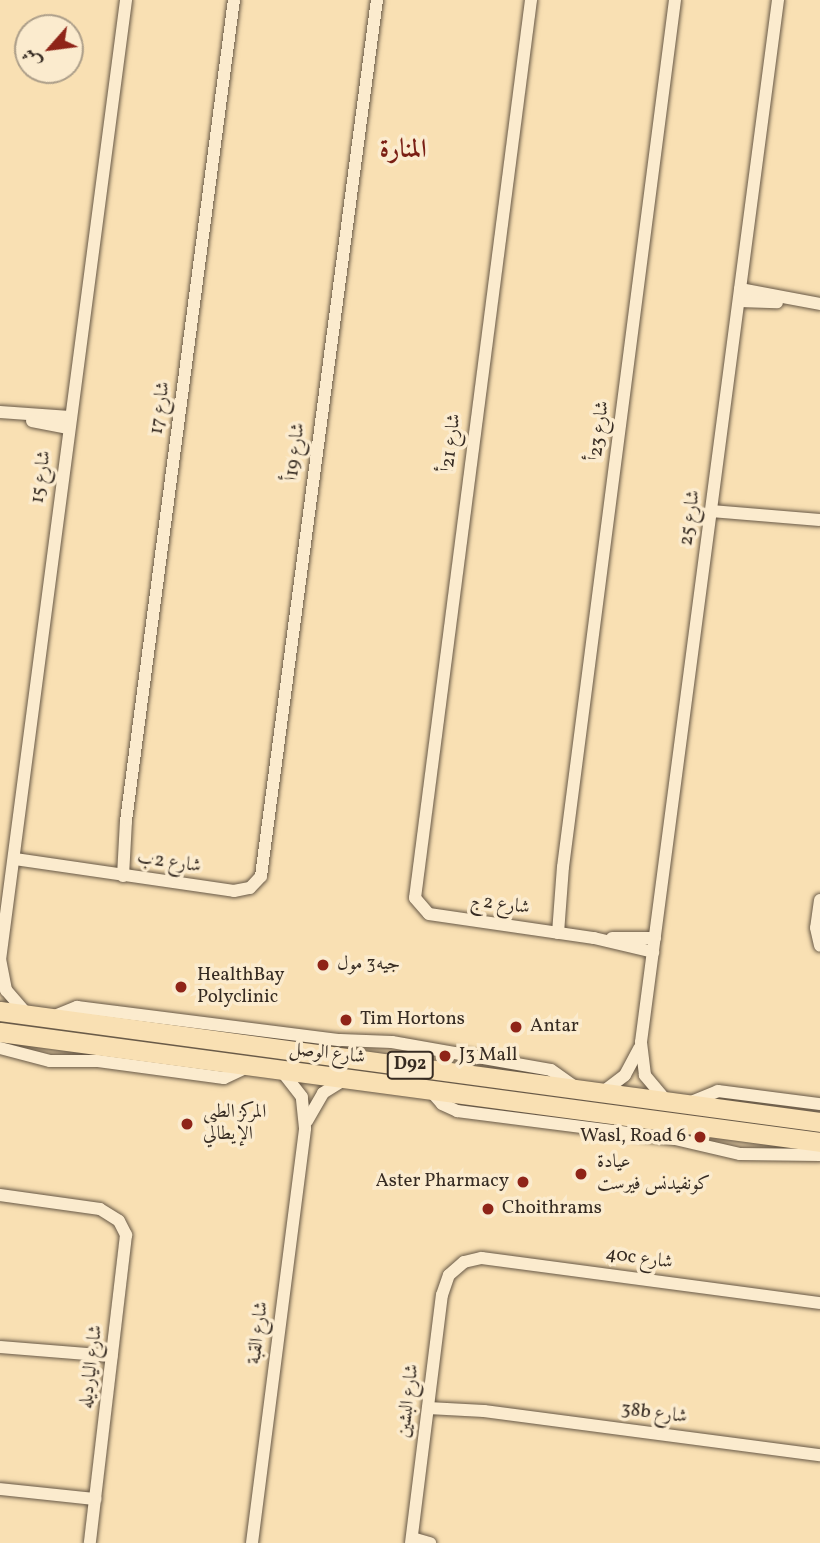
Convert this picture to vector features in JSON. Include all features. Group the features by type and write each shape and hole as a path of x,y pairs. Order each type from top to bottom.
{"main road":[{"name":"شارع الوصل","path":"0,1011 664,1098 820,1122"},
{"name":"شارع الوصل","path":"0,1032 820,1142"}],"street":[{"name":"شارع 15","path":"27,1014 6,990 0,960 126,0"},
{"name":"شارع 17","path":"119,876 234,0"},
{"name":"شارع 19أ","path":"234,891 254,885 263,870 377,0"},
{"name":"شارع 21أ","path":"414,891 531,0"},
{"name":"شارع 23أ","path":"554,932 676,0"},
{"name":"شارع 25","path":"664,1098 645,1075 641,1042 778,0"},
{"path":"739,295 820,304"},
{"path":"4,412 69,422"},
{"path":"712,507 820,520"},
{"name":"شارع 2ب","path":"14,864 234,891"},
{"name":"شارع 2ج","path":"414,891 417,904 429,914 594,938 653,952"},
{"path":"820,900 816,928 820,946"},
{"name":"شارع 2ج","path":"594,938 655,938"},
{"name":"شارع 25","path":"604,1091 629,1070 641,1042"},
{"path":"0,1048 50,1061 98,1061 224,1078 252,1065"},
{"name":"شارع القبة","path":"252,1543 305,1128 302,1097 281,1070"},
{"name":"شارع القبة","path":"305,1128 318,1098 347,1079"},
{"path":"430,1090 442,1104 457,1111 675,1139 740,1154 820,1154"},
{"path":"691,1102 718,1091 820,1104"},
{"name":"شارع اليارديله","path":"0,1195 100,1209 120,1221 128,1244 111,1361 90,1543"},
{"name":"40c شارع","path":"456,1267 482,1258 820,1303"},
{"name":"شارع البشين","path":"411,1541 444,1284 456,1267"},
{"path":"0,1347 111,1361"},
{"name":"38b شارع","path":"428,1403 820,1455"},
{"path":"0,1489 95,1504"},
{"path":"411,1541 430,1543"}],"place":[{"name":"جيه3 مول","path":"323,965"},
{"name":"HealthBay Polyclinic","path":"181,987"},
{"name":"Tim Hortons","path":"346,1020"},
{"name":"Antar","path":"516,1027"},
{"name":"J3 Mall","path":"445,1056"},
{"name":"المركز الطبي الإيطالي","path":"187,1124"},
{"name":"Wasl, Road 6","path":"700,1137"},
{"name":"عيادة كونفيدنس فيرست","path":"581,1174"},
{"name":"Aster Pharmacy","path":"523,1182"},
{"name":"Choithrams","path":"488,1209"}],"district":[{"name":"المنارة","path":"403,151"}]}
